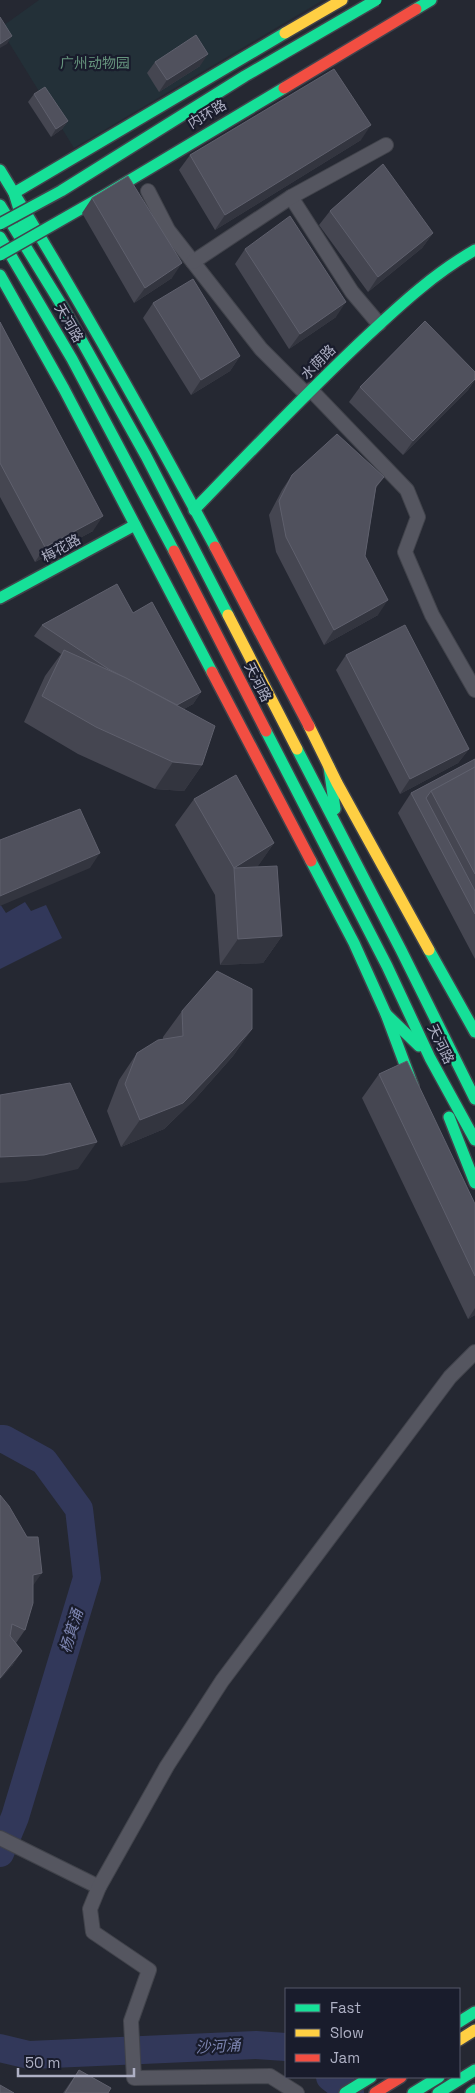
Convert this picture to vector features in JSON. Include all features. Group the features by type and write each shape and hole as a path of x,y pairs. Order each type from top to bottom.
{"main road":[{"path":"14,193 342,0"},
{"name":"内环路","path":"0,224 61,191 245,76 376,0"},
{"name":"内环路","path":"0,255 71,216 295,79 431,0"},
{"path":"0,170 126,382 272,653 329,767 475,1032"},
{"path":"14,193 32,257"},
{"name":"天河路","path":"0,204 92,356 197,553 475,1099"},
{"name":"天河路","path":"1,242 72,359 126,458 387,966 430,1058 475,1140"},
{"name":"水荫路","path":"194,510 308,392 379,324 428,280 475,250"},
{"path":"0,275 39,343 136,524 354,943 386,1014 417,1097"},
{"path":"194,510 197,553"},
{"name":"梅花路","path":"0,598 136,524"},
{"path":"329,767 338,828"},
{"path":"386,1014 430,1058 449,1118 475,1183"},
{"path":"452,1052 475,1084"},
{"path":"460,2021 475,2012"},
{"path":"460,2039 475,2030"},
{"path":"438,2093 475,2070"},
{"path":"345,2093 369,2078"},
{"path":"375,2093 399,2078"},
{"path":"413,2093 437,2078"},
{"path":"471,2093 475,2090"}],"street":[{"path":"193,262 291,198 386,145"},
{"path":"148,191 168,230 261,348 407,490 418,517 405,552 432,615 475,690"},
{"path":"291,198 352,292 379,324"},
{"path":"297,2093 270,2076 134,2078 131,2021 149,1970 93,1932 90,1909 99,1887 167,1766 222,1681 444,1385 475,1352"},
{"path":"0,1838 99,1887"}],"green space":[{"name":"广州动物园","path":"39,0 323,0 74,148 0,28"}],"water":[{"path":"25,902 31,911 46,905 62,938 0,969 0,904 6,913"}],"building":[{"path":"0,17 12,36 0,44"},
{"path":"196,35 208,54 167,80 155,62"},
{"path":"334,69 371,125 225,215 190,155"},
{"path":"45,87 68,121 56,129 34,94"},
{"path":"383,164 433,233 378,277 330,211"},
{"path":"128,176 182,263 145,288 92,198"},
{"path":"290,216 346,302 300,334 245,249"},
{"path":"193,279 240,356 201,380 153,303"},
{"path":"425,321 475,372 475,379 413,441 360,387"},
{"path":"0,322 103,516 45,547 0,463"},
{"path":"337,434 384,477 376,486 365,556 388,600 334,630 286,537 279,501 292,475"},
{"path":"117,584 133,613 152,602 201,692 177,705 110,670 42,625"},
{"path":"405,625 469,749 410,779 346,655"},
{"path":"64,650 126,678 215,726 202,765 173,762 96,727 42,696"},
{"path":"475,759 475,767 431,791 426,798 475,891 475,914 411,793"},
{"path":"475,767 475,874 431,791"},
{"path":"236,775 274,843 234,868 194,799"},
{"path":"80,809 100,853 0,896 0,840"},
{"path":"277,866 282,936 238,939 234,868"},
{"path":"217,971 252,989 252,1029 183,1103 140,1120 125,1084 137,1053 158,1040 183,1036 182,1011"},
{"path":"407,1061 475,1204 475,1276 379,1074"},
{"path":"70,1083 97,1142 44,1155 0,1157 0,1095"},
{"path":"0,1495 9,1506 27,1537 38,1537 42,1573 33,1575 33,1603 25,1630 12,1624 10,1636 22,1651 0,1678"},
{"path":"79,2070 111,2088 108,2093 65,2093"},
{"path":"0,2085 14,2093 0,2093"}],"waterway":[{"name":"杨箕涌","path":"0,1439 4,1439 44,1461 79,1509 87,1578 15,1817 0,1853"},
{"name":"沙河涌","path":"0,2048 29,2055 256,2045 285,2047"},
{"name":"沙河涌","path":"331,2078 350,2093"}],"traffic: fast":[{"path":"0,224 61,191 245,76 376,0"},
{"path":"416,9 431,0"},
{"path":"25,229 14,193 285,33"},
{"path":"0,255 105,195 284,88"},
{"path":"0,170 110,357 215,547"},
{"path":"0,205 64,309 146,456 228,615"},
{"path":"0,237 72,359 174,551"},
{"path":"194,510 302,399 381,323 433,279 475,250"},
{"path":"0,275 64,389 212,672"},
{"path":"0,598 135,525"},
{"path":"266,731 387,966 430,1058 475,1140"},
{"path":"297,749 401,950 475,1099"},
{"path":"329,767 335,809"},
{"path":"311,861 354,943 386,1014 413,1086"},
{"path":"429,950 475,1032"},
{"path":"386,1014 419,1046"},
{"path":"449,1117 475,1183"},
{"path":"460,2021 475,2012"},
{"path":"438,2093 475,2070"},
{"path":"345,2093 369,2078"},
{"path":"413,2093 437,2078"},
{"path":"471,2093 475,2090"}],"traffic: slow":[{"path":"285,33 342,0"},
{"path":"228,615 297,749"},
{"path":"309,726 337,783 429,950"},
{"path":"460,2039 475,2030"}],"traffic: jam":[{"path":"284,88 416,9"},
{"path":"215,547 309,726"},
{"path":"174,551 266,731"},
{"path":"212,672 311,861"},
{"path":"375,2093 399,2078"}]}
